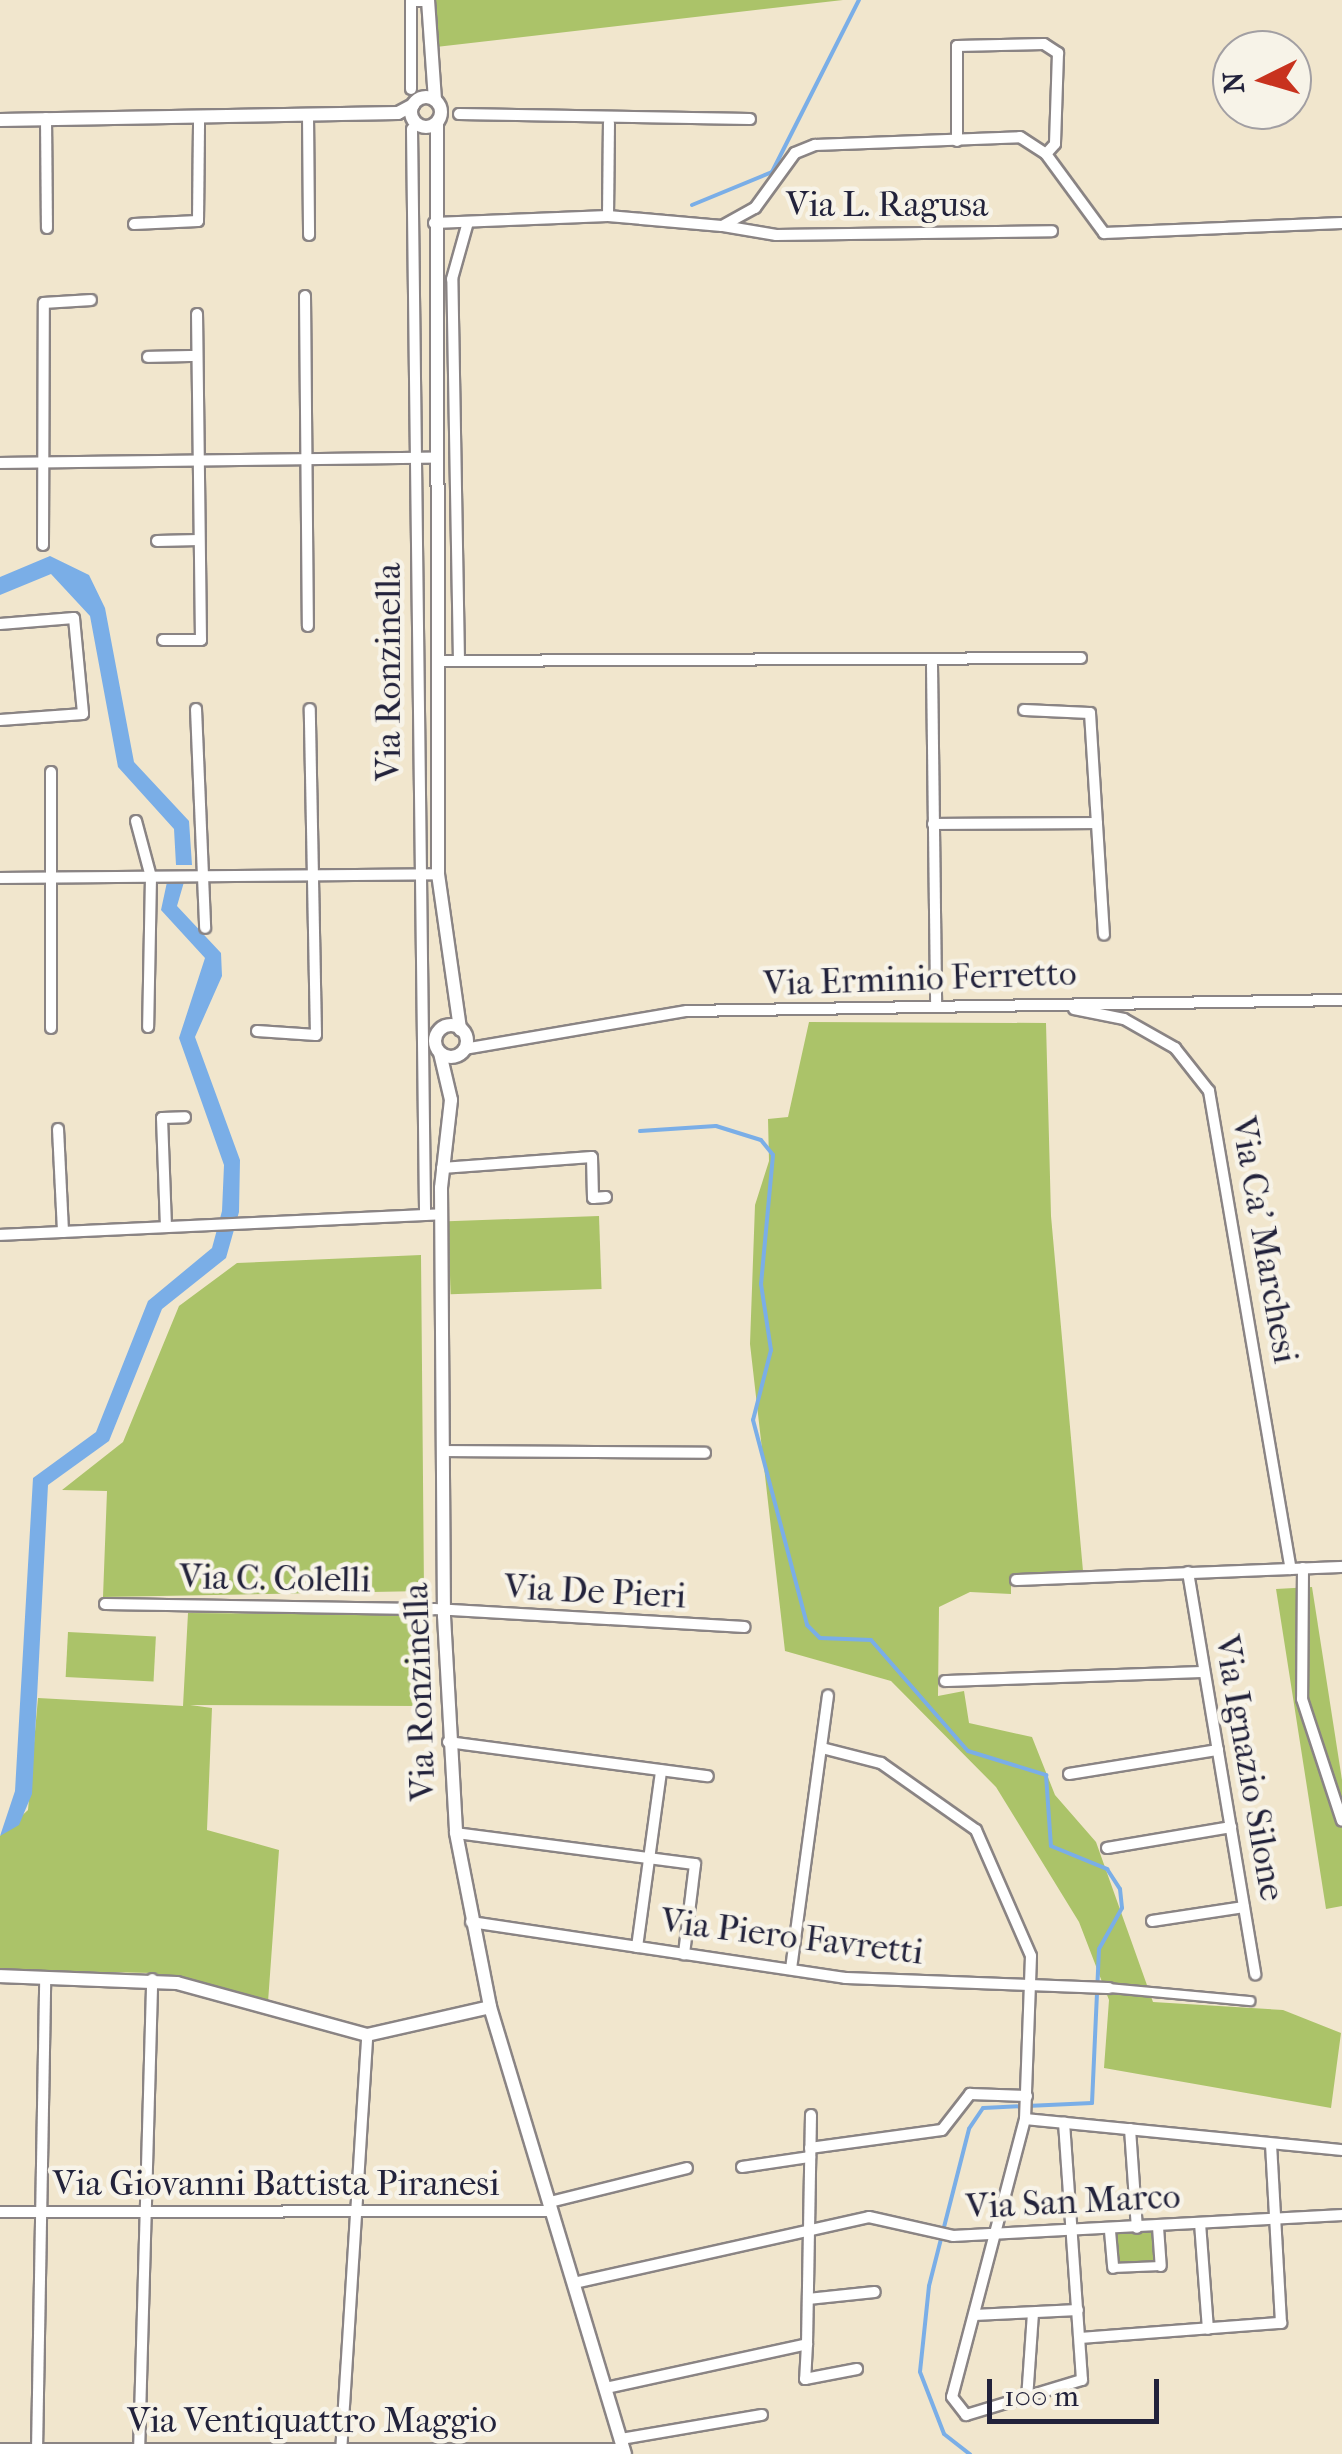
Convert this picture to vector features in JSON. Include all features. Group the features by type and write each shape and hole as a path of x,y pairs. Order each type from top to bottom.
{"street":[{"name":"Via Ronzinella","path":"425,1216 411,1 428,0 429,68 437,123 430,150 438,874 450,993 461,1030 461,1052 450,1092 442,1168 447,1742 456,1833 490,2006 624,2448"},
{"name":"Via L. Ragusa","path":"957,141 957,46 1044,44 1058,52 1056,144 1046,154"},
{"name":"Via Ronzinella","path":"414,98 429,68"},
{"path":"398,113 414,98 434,100"},
{"path":"2,117 398,113 415,125 437,123"},
{"path":"459,114 609,123 750,119"},
{"path":"308,115 309,235"},
{"path":"134,224 198,221 199,117"},
{"path":"46,118 47,228"},
{"path":"608,216 609,123"},
{"name":"Via Ronzinella","path":"415,125 430,150"},
{"path":"722,226 755,208 795,153 815,145 1020,137 1046,154 1104,232 1342,223"},
{"name":"Via L. Ragusa","path":"432,223 608,216 776,235 1052,232"},
{"path":"458,660 452,279 468,222"},
{"path":"305,296 308,626"},
{"path":"43,545 44,303 91,300"},
{"path":"163,640 200,640 197,314"},
{"path":"148,357 198,356"},
{"path":"0,463 307,456 436,458"},
{"path":"157,542 199,540"},
{"path":"0,624 74,618 83,714 0,720"},
{"name":"Via Ronzinella","path":"438,661 1081,658"},
{"path":"932,665 936,1003"},
{"path":"196,709 206,928"},
{"path":"257,1031 316,1034 310,709"},
{"path":"1024,710 1090,712 1104,935"},
{"path":"51,772 51,1028"},
{"path":"136,821 151,877 148,1028"},
{"path":"932,824 1097,823"},
{"path":"0,878 438,874"},
{"name":"Via Ronzinella","path":"450,993 438,1032 450,1092"},
{"name":"Via Erminio Ferretto","path":"461,1052 500,1038 687,1011 936,1003 1068,1008 1342,1000"},
{"name":"Via Ca' Marchesi","path":"1068,1008 1124,1019 1175,1048 1209,1091 1297,1568 1302,1699 1342,1821"},
{"path":"438,1032 461,1030"},
{"name":"Via Erminio Ferretto","path":"461,1030 500,1038"},
{"path":"440,1053 461,1052"},
{"path":"166,1227 162,1118 184,1117"},
{"path":"58,1130 62,1232"},
{"path":"442,1168 592,1157 593,1198 606,1197"},
{"path":"0,1235 442,1214"},
{"path":"445,1451 705,1453"},
{"path":"1016,1580 1342,1567"},
{"name":"Via Ignazio Silone","path":"1188,1572 1255,1974"},
{"name":"Via C. Colelli","path":"105,1604 444,1610"},
{"name":"Via De Pieri","path":"444,1610 744,1627"},
{"path":"945,1681 1204,1672"},
{"path":"791,1969 828,1695"},
{"path":"447,1742 708,1776"},
{"path":"822,1748 881,1763 976,1830 1032,1956 1025,2117 992,2236 954,2407 966,2415 1082,2380 1064,2122"},
{"path":"1069,1774 1218,1750"},
{"path":"637,1947 661,1771"},
{"path":"1108,1848 1231,1828"},
{"path":"456,1833 695,1864 684,1954"},
{"path":"1152,1920 1244,1907"},
{"name":"Via Piero Favretti","path":"471,1922 791,1969 1109,1988"},
{"path":"0,1976 152,1980 367,2034 490,2006"},
{"path":"37,2451 45,1977"},
{"path":"139,2451 149,2212 152,1980"},
{"path":"1109,1988 1250,2001"},
{"path":"341,2451 367,2034"},
{"path":"742,2167 942,2130 970,2094 1027,2098"},
{"path":"811,2115 804,2379 857,2370"},
{"path":"1025,2117 1342,2150"},
{"path":"1130,2129 1137,2228"},
{"path":"1080,2338 1281,2324 1272,2144"},
{"path":"551,2206 687,2168"},
{"name":"Via Giovanni Battista Piranesi","path":"0,2212 356,2212 551,2206"},
{"name":"Via San Marco","path":"574,2283 809,2226 869,2218 953,2236 992,2236 1342,2215"},
{"path":"1200,2223 1208,2329"},
{"path":"1110,2230 1112,2268 1161,2266 1158,2227"},
{"path":"808,2298 876,2292"},
{"path":"974,2315 1078,2310"},
{"path":"1027,2399 1033,2313"},
{"path":"606,2388 807,2344"},
{"path":"624,2448 762,2415"},
{"name":"Via Ventiquattro Maggio","path":"0,2449 624,2448"}],"green space":[{"path":"436,0 843,0 436,47"},
{"path":"809,1022 1046,1023 1051,1216 1083,1571 1011,1574 1011,1594 970,1592 939,1607 938,1696 964,1691 969,1723 1032,1737 1055,1795 1096,1842 1153,2002 1283,2010 1341,2033 1331,2108 1104,2068 1109,2000 1079,1922 996,1787 891,1681 785,1651 750,1344 755,1205 769,1161 768,1119 788,1117"},
{"path":"599,1216 602,1289 451,1294 448,1221"},
{"path":"421,1255 424,1591 103,1597 107,1491 62,1490 123,1442 179,1306 237,1263"},
{"path":"1312,1587 1342,1780 1342,1906 1326,1909 1276,1589"},
{"path":"188,1613 421,1615 419,1706 190,1705 212,1708 207,1830 279,1850 268,2002 154,1973 0,1970 0,1836 28,1810 38,1698 183,1706"},
{"path":"68,1632 156,1637 154,1682 66,1677"},
{"path":"1154,2231 1156,2262 1116,2265 1114,2234"}],"water":[{"path":"50,556 89,575 105,608 134,762 189,821 192,865 176,865 174,829 118,767 90,616 51,574 0,595 0,577"},
{"path":"167,882 184,882 177,906 221,953 222,976 195,1037 240,1160 239,1212 226,1258 162,1309 109,1441 48,1485 32,1794 19,1825 0,1836 15,1791 33,1478 96,1432 148,1301 212,1248 222,1211 224,1165 179,1038 205,958 161,910"}],"waterway":[{"path":"692,205 772,172 859,0"},
{"path":"640,1131 716,1126 761,1140 773,1155 761,1284 771,1350 753,1420 807,1625 820,1638 871,1640 968,1751 1046,1775 1051,1846 1107,1869 1120,1889 1122,1908 1099,1949 1092,2103 983,2108 969,2129 929,2286 920,2372 944,2434 970,2454"}]}
